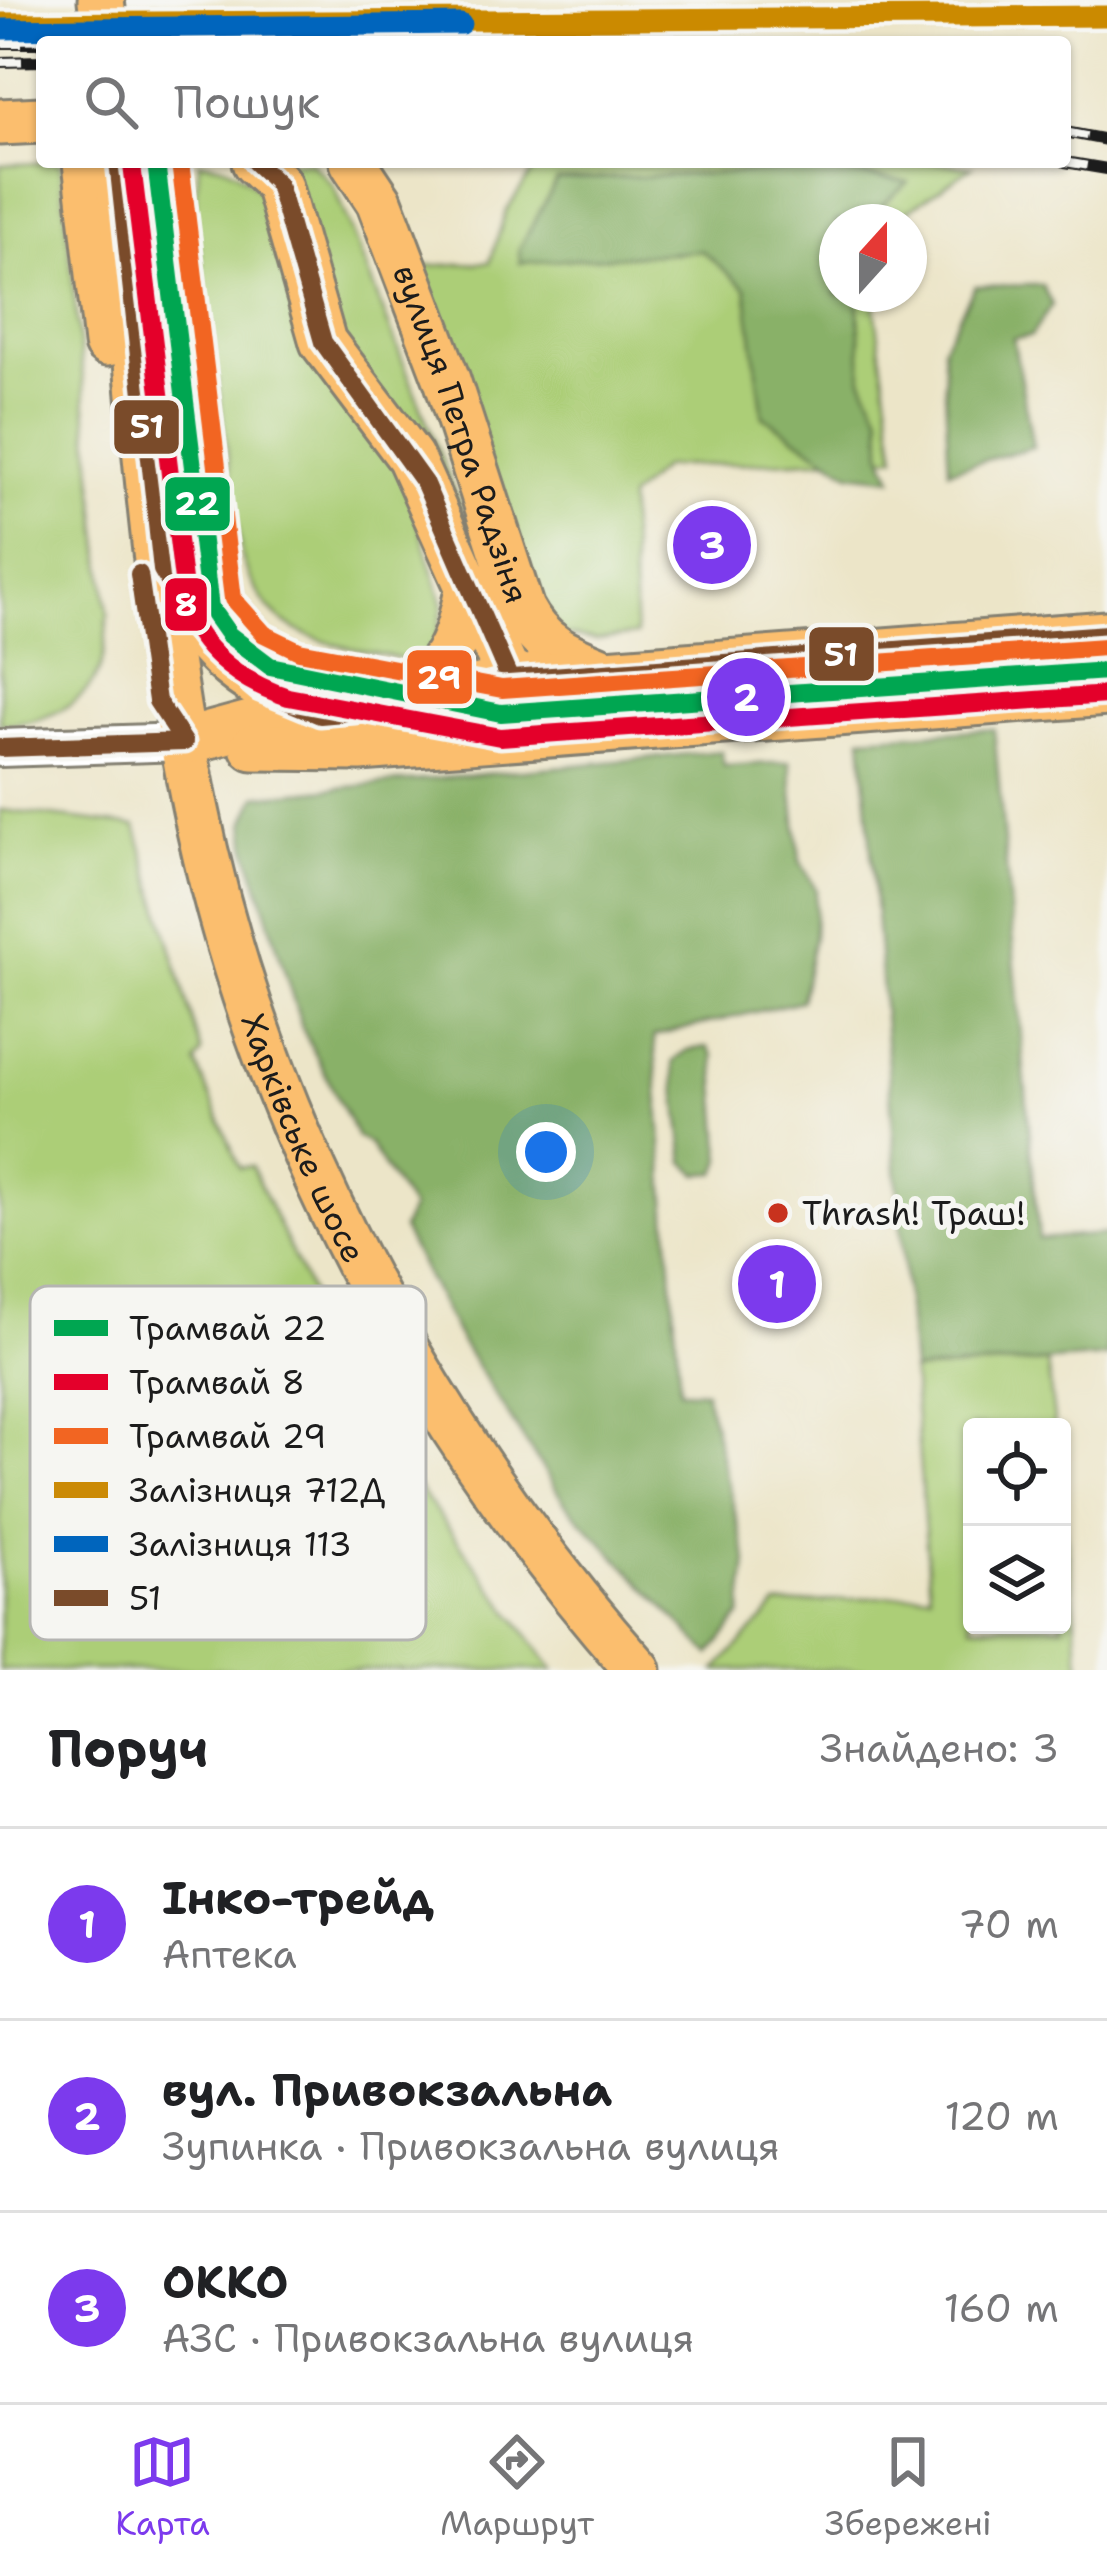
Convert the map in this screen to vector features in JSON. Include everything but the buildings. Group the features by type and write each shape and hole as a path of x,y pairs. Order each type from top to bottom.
{"main road":[{"path":"71,0 74,36"},
{"path":"101,0 105,36"},
{"path":"0,122 36,120"},
{"name":"Харківське шосе","path":"88,168 109,237 184,742 226,934 250,1011 314,1167 374,1286"},
{"name":"Харківське шосе","path":"117,168 109,237 157,701 184,742"},
{"name":"вулиця Петра Радзіня","path":"261,168 278,184 323,342 350,385 410,457 470,582 534,735"},
{"name":"вулиця Петра Радзіня","path":"357,168 380,201 422,313 521,608 535,636 560,654 607,672"},
{"path":"162,570 191,626 220,659 260,690 320,715"},
{"name":"вулиця Петра Радзіня","path":"390,709 442,667 458,633 470,582"},
{"path":"184,742 250,724 390,709 512,679 1107,634"},
{"path":"184,742 360,748 1107,694"},
{"name":"Харківське шосе","path":"426,1379 478,1466 547,1561 638,1670"}],"street":[{"path":"0,748 184,742"}],"green space":[{"path":"0,165 61,168 108,615 103,660 90,686 69,705 43,718 0,724"},
{"path":"199,168 234,170 262,194 410,495 443,605 436,643 414,662 307,635 268,607 253,584 241,554 195,211"},
{"path":"278,168 316,168 333,185 501,609 342,364"},
{"path":"535,168 971,168 918,204 819,204 819,312 876,312 896,456 663,467 628,499 636,635 597,640 554,633 409,267 490,262 506,211"},
{"path":"823,169 908,182 883,204 819,204 819,312 859,312 862,378 881,416 882,452 893,478 850,473 763,416 746,288 702,251 520,263 519,249 557,180"},
{"path":"1042,285 1052,305 1031,336 1013,338 1033,447 949,470 943,346 975,286"},
{"path":"994,729 1039,1239 1107,1234 1107,1357 912,1371 862,737"},
{"path":"721,751 724,766 790,762 800,861 816,889 814,936 801,1001 654,1036 680,1390 705,1391 747,1561 741,1615 710,1655 565,1503 458,1337 402,1229 411,1209 369,1144 357,1137 302,1028 248,852 245,823 257,796"},
{"path":"0,810 136,826 202,1053 196,1063 240,1168 251,1166 307,1286 30,1286 30,1640 426,1640 426,1498 554,1670 0,1670"},
{"path":"708,1047 714,1056 722,1160 717,1173 698,1174 685,1162 673,1062 687,1050"},
{"path":"1047,1362 1054,1418 963,1418 963,1634 1071,1634 1071,1578 1081,1670 716,1670 777,1605 930,1593 912,1371"}],"railway":[{"path":"0,43 36,43"},
{"path":"0,62 36,61"},
{"path":"1071,133 1107,140"},
{"path":"1071,163 1107,169"}],"tram line":[{"name":"8","path":"132,168 187,613 216,655 256,684 288,697 500,737 1107,695"},
{"name":"22","path":"157,168 210,608 229,635 270,666 501,713 1107,671"},
{"name":"29","path":"181,168 233,599 264,634 299,651 502,689 1105,647"}],"rail line":[{"name":"712Д","path":"0,23 1107,16"},
{"name":"113","path":"0,29 461,24"}],"transit line":[{"name":"51","path":"119,168 162,570 207,646 260,690 320,715 390,709 512,679 1107,634"},
{"name":"51","path":"261,168 278,184 323,342 425,484 534,735 548,734"},
{"name":"51","path":"139,574 157,701 184,742"},
{"name":"51","path":"0,748 184,742"}],"place":[{"name":"ОККО","path":"712,545"},
{"name":"вул. Привокзальна","path":"746,697"},
{"name":"Thrash! Траш!","path":"778,1213"},
{"name":"Інко-трейд","path":"777,1284"}]}
